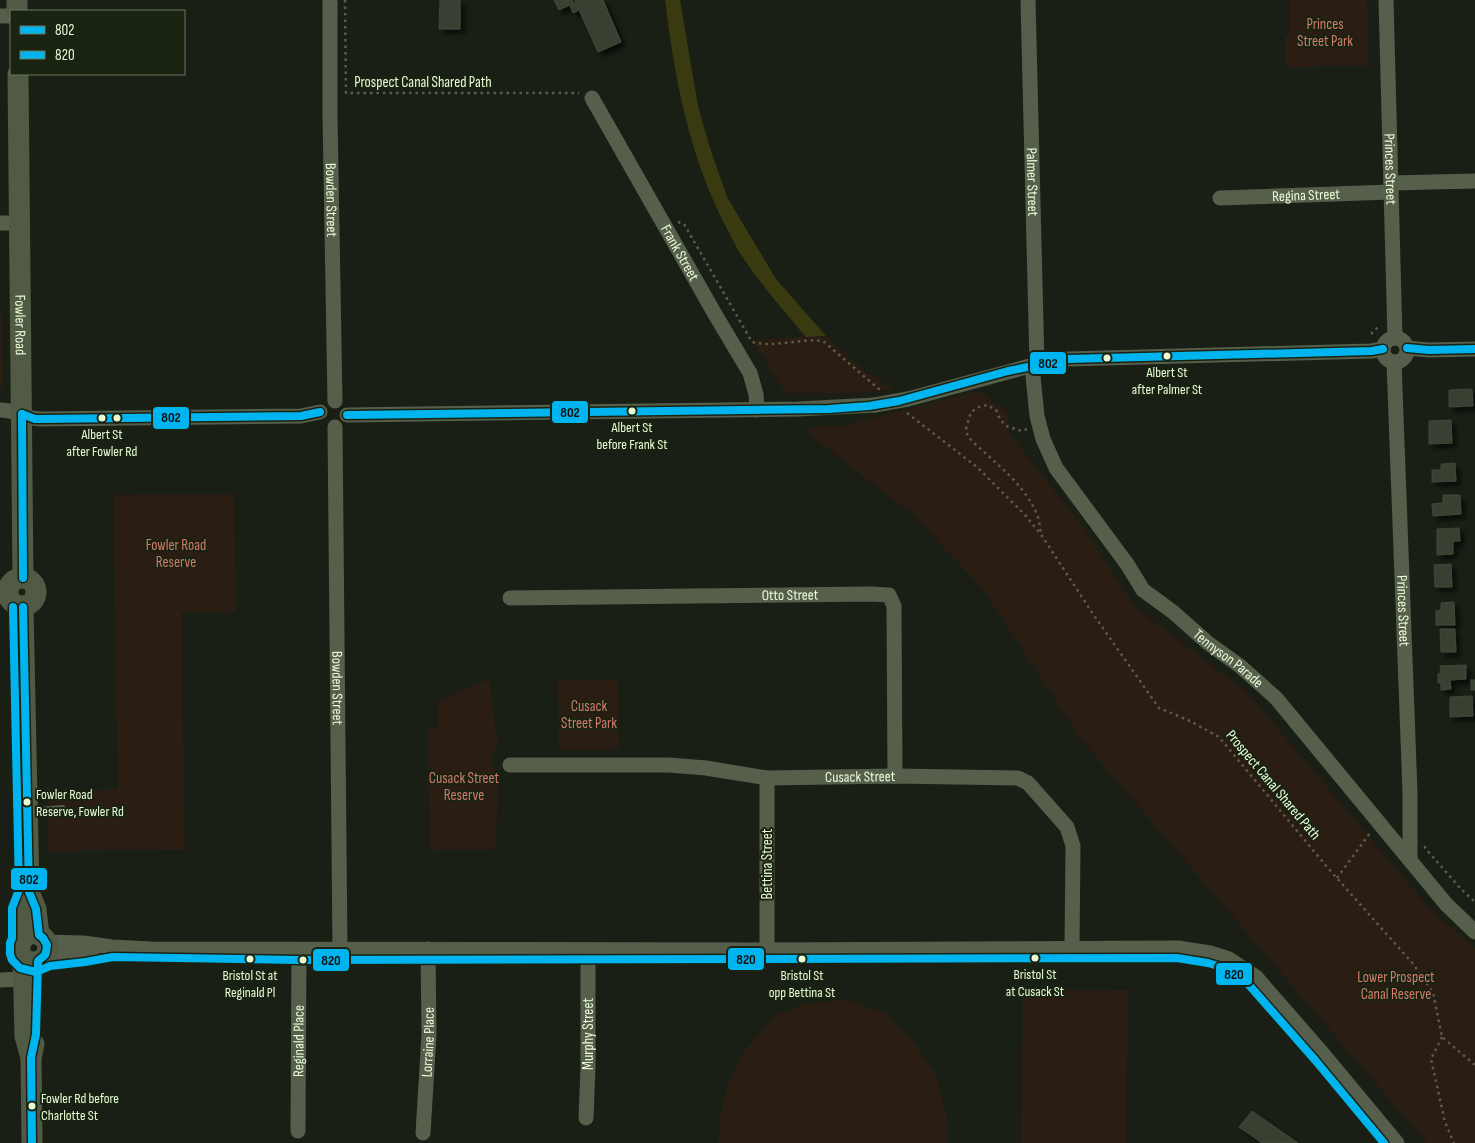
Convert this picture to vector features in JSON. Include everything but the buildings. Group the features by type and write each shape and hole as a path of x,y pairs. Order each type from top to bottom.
{"main road":[{"name":"Fowler Road","path":"10,588 22,414 10,223 18,75"},
{"path":"10,588 8,597 13,604 23,607 29,892 22,909 36,948 36,1034 32,1058 32,1143"},
{"path":"32,1058 25,1036 23,979 36,948"}],"street":[{"name":"Bowden Street","path":"330,0 335,400"},
{"name":"Palmer Street","path":"1028,0 1036,364"},
{"name":"Princes Street","path":"1386,0 1395,338"},
{"name":"Frank Street","path":"592,98 750,373 756,394 757,410"},
{"name":"Regina Street","path":"1220,198 1475,181"},
{"path":"1395,338 1403,340 1407,352 1402,360 1394,362 1386,359 1383,349 1387,341 1395,338"},
{"path":"1407,348 1429,350 1475,348"},
{"path":"346,415 757,410 875,405 907,406 1036,364 1068,358 1371,351 1383,349"},
{"name":"Princes Street","path":"1394,362 1410,791 1410,859"},
{"name":"Tennyson Parade","path":"1036,364 1033,376 1039,426 1056,468 1127,564 1143,590 1173,612 1208,643 1240,666 1276,698 1446,904 1475,932"},
{"path":"335,400 342,404 346,415 343,423 330,427 322,422 320,412 325,403 335,400"},
{"path":"0,410 11,410 35,419 301,416 320,412"},
{"name":"Bowden Street","path":"335,427 340,950"},
{"name":"Otto Street","path":"510,598 889,595 894,606 896,776"},
{"name":"Cusack Street","path":"510,765 669,765 706,768 767,778 896,776 1018,778 1028,783 1067,827 1073,846 1072,948"},
{"name":"Bettina Street","path":"767,778 767,950"},
{"path":"36,948 82,942 112,947 151,949 299,950 1178,948 1210,953 1229,959 1256,977 1397,1143"},
{"name":"Reginald Place","path":"298,1131 299,950"},
{"name":"Lorraine Place","path":"423,1133 429,1034 428,950"},
{"name":"Murphy Street","path":"586,1118 588,950"},
{"path":"0,980 23,979"}],"lane":[{"path":"28,812 62,809"}],"path":[{"name":"Prospect Canal Shared Path","path":"345,0 346,93 586,93 592,98"},
{"path":"660,218 684,224 752,342 762,345 812,340 823,341 879,390"},
{"path":"1039,426 1022,430 1006,426 996,410 987,405 970,412 966,429 968,437 1010,475 1027,496 1037,513 1042,536"},
{"name":"Prospect Canal Shared Path","path":"907,406 977,466 1026,516 1042,536 1093,614 1159,708 1219,736 1337,878 1414,965 1433,993 1442,1037"},
{"path":"1337,878 1378,821"},
{"path":"1424,839 1425,848 1475,902"},
{"path":"1454,1143 1445,1122 1431,1059 1442,1037 1475,1065"}],"green space":[{"name":"Princes Street Park","path":"1290,0 1367,0 1368,66 1285,67 1285,36 1290,36"},
{"path":"2,308 3,388 0,388 0,309"},
{"path":"826,336 867,373 895,389 866,393 786,393 752,340"},
{"name":"Lower Prospect Canal Reserve","path":"978,391 1008,413 1009,433 1083,527 1135,607 1247,692 1430,909 1475,948 1475,1143 1427,1143 1081,739 982,588 913,515 813,437 808,427 841,426"},
{"name":"Fowler Road Reserve","path":"234,494 236,612 181,613 185,850 48,851 46,787 53,791 118,789 113,495"},
{"name":"Cusack Street Park","path":"618,679 619,749 559,750 558,680"},
{"name":"Cusack Street Reserve","path":"489,680 498,745 491,758 498,778 496,849 430,851 428,728 438,728 438,701"},
{"path":"1023,989 1128,990 1126,1143 1021,1143"},
{"path":"848,1000 887,1014 913,1041 936,1075 949,1125 947,1143 718,1143 721,1112 729,1082 745,1050 777,1015 807,1003"}],"shaded area":[{"path":"665,0 680,0 698,106 727,197 776,279 826,336 806,337 754,273 738,250 724,223 701,170 692,142 678,86"}],"transit line":[{"name":"802","path":"1407,348 1429,350 1475,349"},
{"name":"802","path":"347,415 829,409 869,406 899,401 1008,371 1068,359 1371,351 1383,349"},
{"name":"802","path":"22,414 35,419 41,419 301,416 320,412"},
{"name":"802","path":"22,414 23,578"},
{"name":"820","path":"13,607 19,890 12,908 10,954 12,960 20,968 36,972 50,966 113,957 299,960 1177,958 1225,968 1249,985 1384,1143"},
{"name":"802","path":"23,607 29,892 36,909 39,935 47,945 45,955 38,961 36,1034 31,1058 32,1143"}],"place":[{"name":"Albert St after Palmer St","path":"1167,356"},
{"name":"Albert St before Frank St","path":"632,411"},
{"name":"Albert St after Fowler Rd","path":"102,418"},
{"name":"Fowler Road Reserve, Fowler Rd","path":"27,802"},
{"name":"Bristol St at Cusack St","path":"1035,958"},
{"name":"Bristol St at Reginald Pl","path":"250,959"},
{"name":"Bristol St opp Bettina St","path":"802,959"},
{"name":"Fowler Rd before Charlotte St","path":"32,1106"}]}
